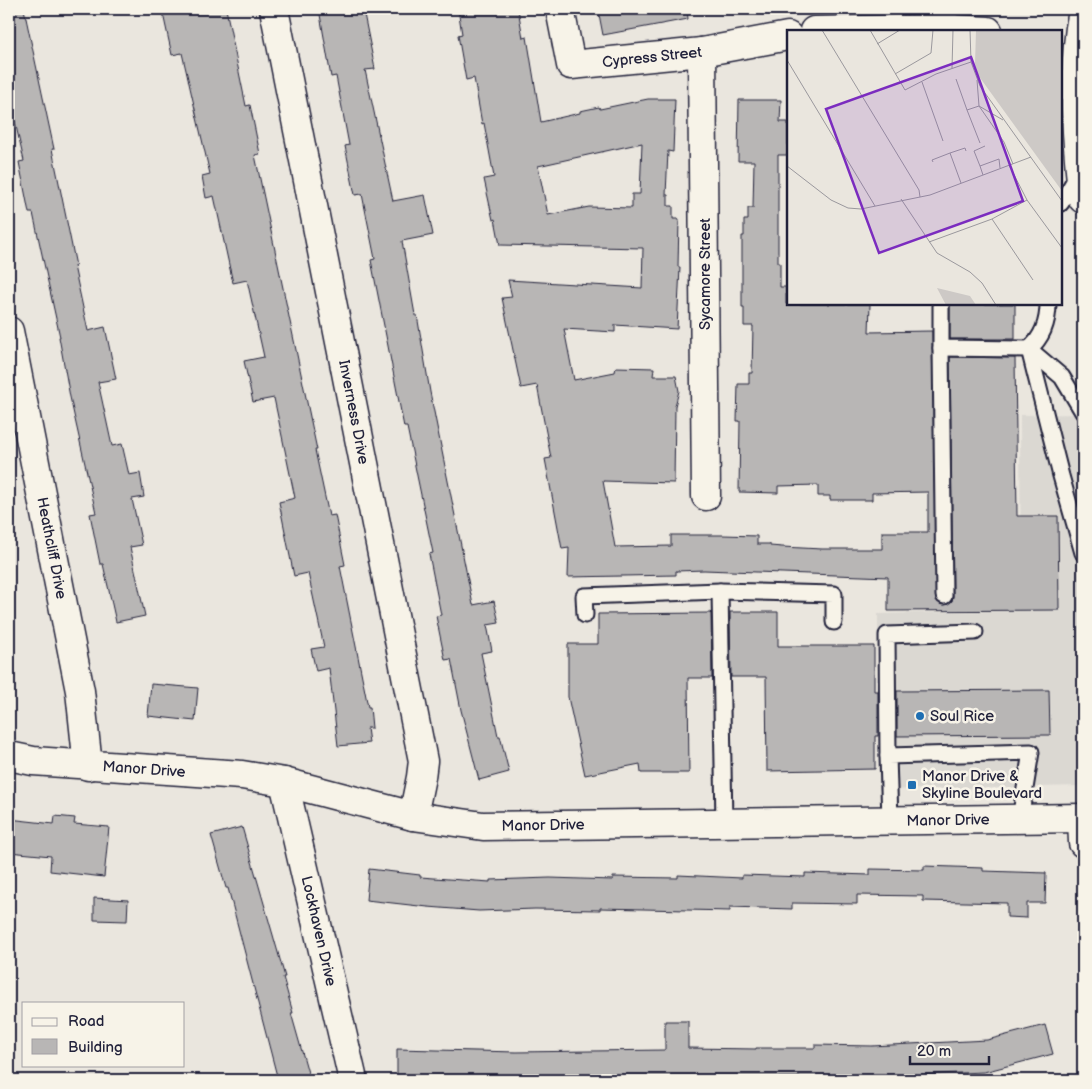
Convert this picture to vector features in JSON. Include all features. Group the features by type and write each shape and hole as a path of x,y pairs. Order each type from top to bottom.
{"street":[{"name":"Inverness Drive","path":"274,9 423,761 413,816"},
{"name":"Cypress Street","path":"560,9 571,65 702,52 787,36"},
{"path":"1083,10 1069,37 1083,199"},
{"path":"824,30 947,18 985,30"},
{"name":"Sycamore Street","path":"702,52 706,496"},
{"name":"Heathcliff Drive","path":"9,331 80,691 88,766"},
{"name":"Manor Drive","path":"9,756 33,761 88,766 242,775 284,782 413,816 483,826 1020,819 1083,826"},
{"name":"Lockhaven Drive","path":"284,782 353,1080"}],"lane":[{"path":"1062,201 1080,172"},
{"path":"940,305 944,596"},
{"path":"1029,349 1043,332 1048,314 1048,305"},
{"path":"940,348 1029,349 1062,377 1083,412"},
{"path":"1029,349 1061,476 1083,553"},
{"path":"720,591 724,822"},
{"path":"585,615 584,596 720,591 834,594 834,622"},
{"path":"890,820 887,635 974,632"},
{"path":"888,756 1030,752 1020,819"}],"shaded area":[{"path":"1083,414 1083,786 879,790 878,614 1021,610 1020,415"}],"building":[{"path":"9,9 24,9 54,149 52,149 88,331 105,327 116,379 98,382 112,446 122,444 129,475 140,473 144,497 132,499 142,545 130,547 145,616 116,622 103,564 100,564 90,514 96,513 70,397 60,337 33,213 29,213 19,162 24,161 11,104 14,103 9,80"},
{"path":"162,9 226,9 246,106 250,105 260,154 255,155 329,516 335,515 345,565 340,566 368,707 370,707 372,728 367,728 369,743 338,746 329,668 316,671 311,649 324,647 308,573 294,576 279,502 295,498 274,398 253,402 244,361 264,357 247,280 233,283 214,196 206,198 202,176 210,174 182,53 172,55"},
{"path":"319,9 363,9 375,69 365,70 393,201 425,195 433,235 402,241 473,605 494,601 499,623 487,625 492,651 481,653 498,736 500,736 509,772 479,780 461,710 451,659 445,660 436,616 441,615 429,554 433,553 407,427 404,427 371,260 375,259 362,194 355,195 345,146 349,145 336,76 331,77"},
{"path":"458,9 518,9 523,38 527,37 541,122 599,107 600,109 648,99 675,99 673,152 668,151 666,195 668,195 668,206 673,206 673,219 679,219 678,267 680,267 677,329 615,325 615,332 564,329 574,380 615,372 616,367 654,368 653,376 676,376 679,391 675,406 674,483 603,481 615,547 671,546 671,535 723,535 757,536 757,544 770,544 770,546 822,549 882,549 882,532 928,532 928,492 872,493 872,500 830,500 830,496 818,496 818,485 778,486 778,493 739,492 740,421 737,421 738,384 749,384 749,373 752,373 753,326 744,326 744,307 742,307 742,236 744,236 744,220 748,220 748,208 753,208 754,161 738,161 739,100 781,100 780,122 787,122 787,155 778,155 778,263 780,263 780,287 786,287 786,304 870,305 869,332 932,331 936,600 940,604 945,605 952,601 953,596 950,357 1015,358 1017,516 1058,516 1059,610 888,611 888,577 704,570 676,571 676,575 568,577 569,548 562,549 545,459 551,458 537,385 521,388 502,298 512,297 508,280 642,288 643,248 500,245 484,179 494,177 484,123 482,124 474,78 466,80 458,35 462,34","holes":["642,143 640,194 632,194 632,208 589,207 548,215 538,166"]},
{"path":"598,9 687,9 688,19 603,35"},
{"path":"950,305 1015,305 1015,339 950,339"},
{"path":"730,612 778,612 778,646 874,646 874,691 878,691 878,736 875,736 875,769 767,771 766,677 731,677"},
{"path":"711,613 712,678 688,678 689,773 641,773 640,764 585,775 568,697 568,644 598,644 598,614"},
{"path":"151,684 198,688 195,721 148,716"},
{"path":"1049,690 1050,735 897,736 897,691"},
{"path":"55,816 75,818 74,824 109,827 104,877 50,871 51,856 9,852 9,819 54,824"},
{"path":"242,827 285,977 283,977 293,1013 291,1013 310,1080 278,1080 228,888 226,888 211,835"},
{"path":"924,866 983,868 983,871 1046,873 1045,903 1027,903 1027,918 1007,917 1007,903 923,901 923,896 857,895 857,904 792,903 792,909 730,907 730,911 600,908 600,910 535,909 479,911 366,900 369,869 420,875 420,877 490,882 490,880 550,878 613,880 613,877 678,878 678,875 742,878 742,875 805,877 805,873 870,875 870,869 924,870"},
{"path":"94,898 128,900 127,921 94,920"},
{"path":"665,1021 688,1021 688,1048 756,1049 815,1048 815,1045 872,1046 987,1040 1045,1025 1053,1054 984,1072 865,1077 749,1078 749,1080 397,1079 397,1049 516,1052 665,1050"}],"place":[{"name":"Soul Rice","path":"920,716"},
{"name":"Manor Drive & Skyline Boulevard","path":"912,785"}]}
